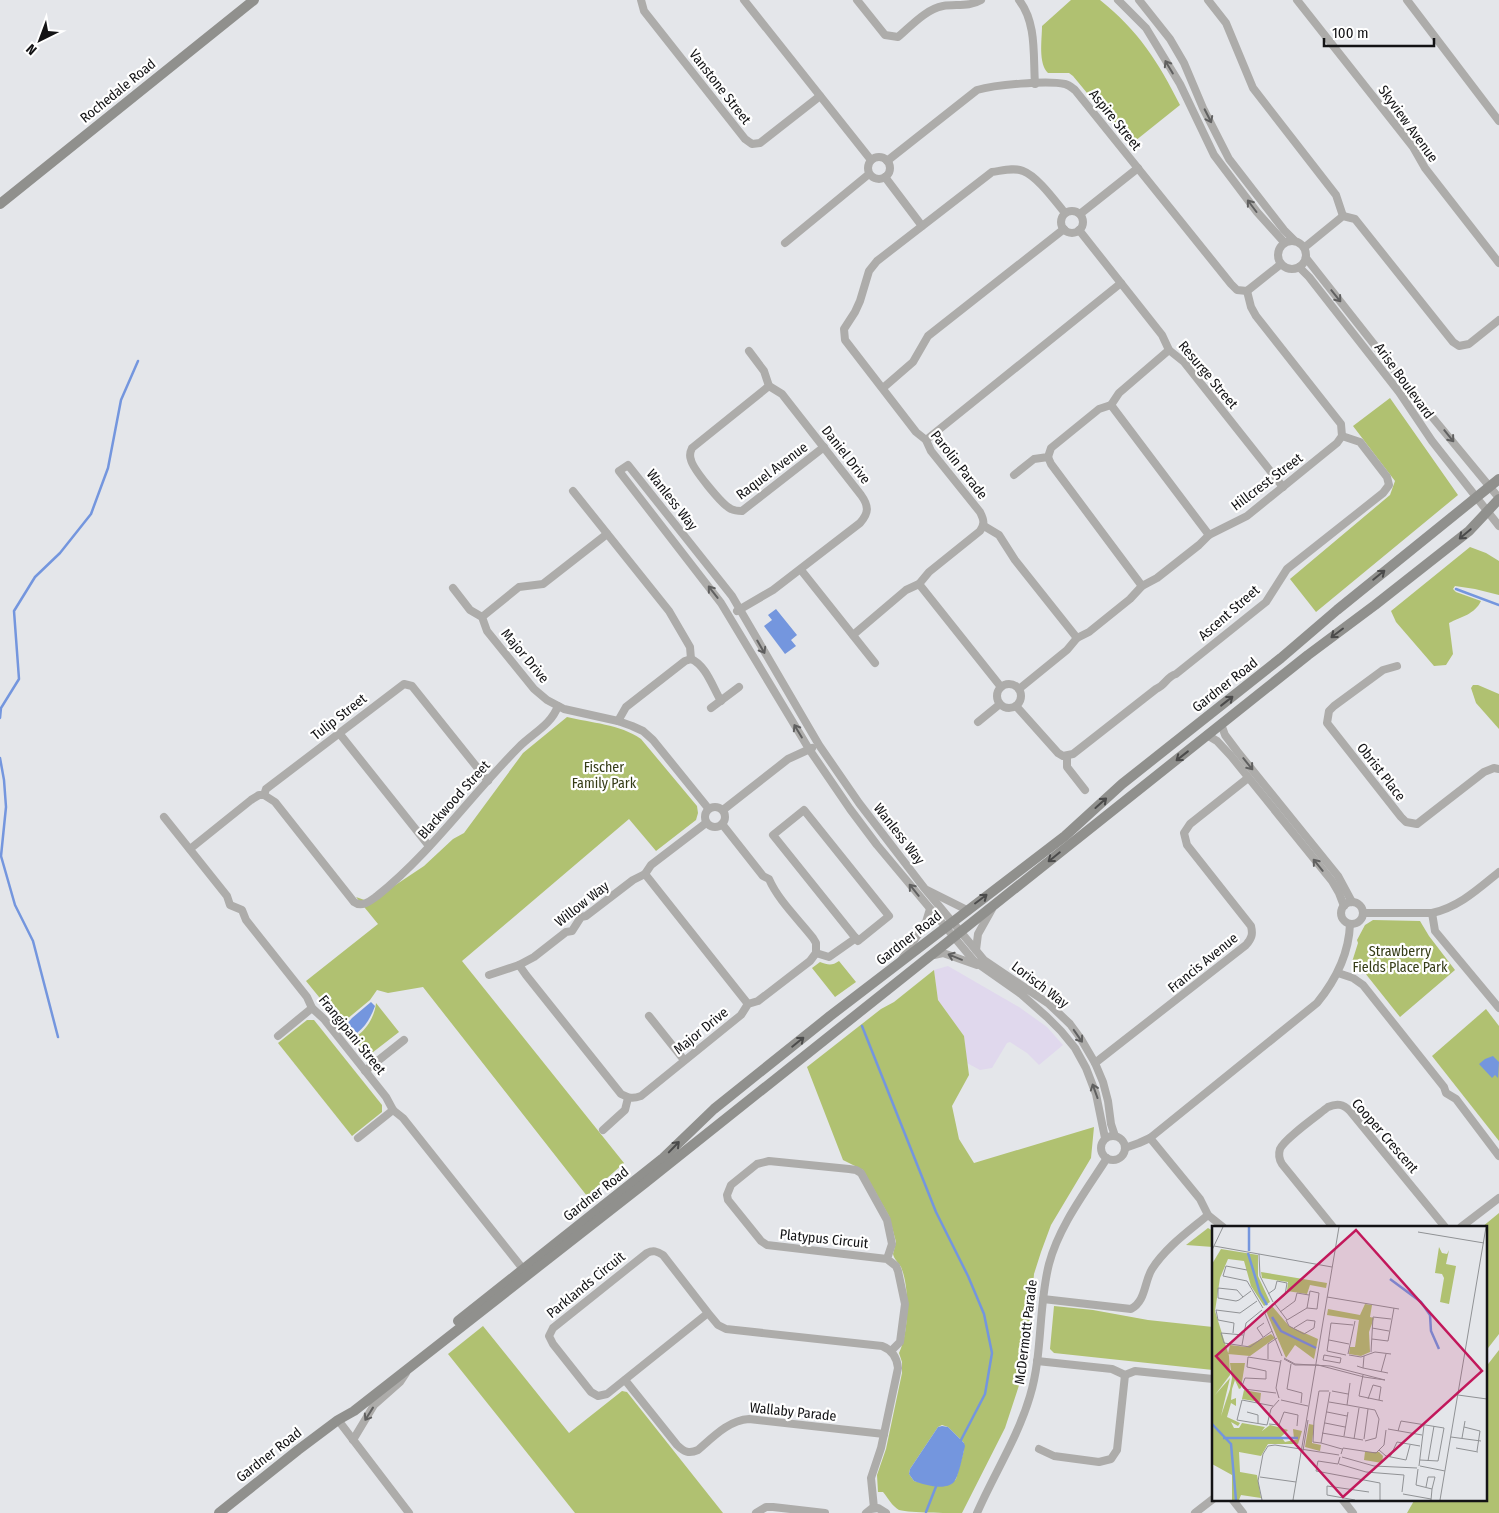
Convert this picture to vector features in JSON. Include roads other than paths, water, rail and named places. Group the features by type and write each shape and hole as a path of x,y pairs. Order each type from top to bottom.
{"street":[{"name":"Rochedale Road","path":"0,204 254,0"},
{"name":"Vanstone Street","path":"641,0 644,12 745,139 752,144 760,143 820,96"},
{"path":"744,0 871,160"},
{"path":"857,0 885,35 898,37 931,10 942,6 969,5 982,0"},
{"path":"1019,0 1030,19 1035,84"},
{"path":"1118,0 1146,28 1180,84 1214,155 1257,212 1284,242"},
{"path":"1139,0 1174,47 1229,159 1284,230 1304,247 1306,258 1304,262 1299,267 1289,269 1282,264 1278,256 1278,250 1284,242 1294,240"},
{"path":"1208,0 1226,23 1253,88 1336,195 1343,216"},
{"name":"Skyview Avenue","path":"1297,0 1413,147 1425,168 1499,262"},
{"path":"1407,0 1499,120"},
{"name":"Aspire Street","path":"888,161 977,90 990,87 1035,84 1058,83 1068,85 1075,90 1231,284 1238,290 1247,291"},
{"path":"878,157 888,161 890,170 885,177 877,179 869,174 868,167 871,160 878,157"},
{"path":"1080,214 1138,168"},
{"path":"885,177 922,226 992,172 1009,170 1023,170 1033,177 1066,213"},
{"path":"784,242 869,174"},
{"path":"1073,211 1080,214 1083,222 1079,230 1072,232 1064,229 1061,222 1066,213 1073,211"},
{"path":"1304,247 1343,216"},
{"path":"1343,216 1355,219 1459,346 1469,344 1499,320"},
{"name":"Parolin Parade","path":"922,226 877,261 869,271 860,301 843,332 845,340 916,432 926,440 931,451 980,512 984,520 984,526"},
{"path":"883,388 913,362 928,336 1064,229"},
{"name":"Resurge Street","path":"1079,230 1162,335 1169,350 1184,362 1283,487"},
{"name":"Arise Boulevard","path":"1306,258 1414,395 1499,498"},
{"path":"1282,264 1247,291 1251,307 1256,316 1341,424 1342,436"},
{"name":"Arise Boulevard","path":"1299,267 1399,392 1432,441 1486,512 1499,526"},
{"path":"926,440 1121,283"},
{"path":"1142,586 1051,464 1048,457 1051,448 1099,409 1111,405 1119,393 1169,350"},
{"name":"Daniel Drive","path":"730,616 773,590 801,570 860,523 866,516 868,509 862,495 782,394 769,386 764,371 749,351"},
{"name":"Raquel Avenue","path":"769,386 692,448 690,454 694,468 723,503 729,509 742,511 824,447"},
{"path":"1111,405 1209,535"},
{"name":"Hillcrest Street","path":"1019,689 1067,650 1077,638 1089,632 1130,599 1142,586 1157,578 1209,535 1247,516 1338,444 1342,436"},
{"name":"Ascent Street","path":"1067,756 1073,754 1156,689 1163,686 1170,676 1176,674 1266,602 1287,569 1383,493 1389,486 1387,477 1360,442 1342,436"},
{"path":"1014,475 1034,459 1048,457"},
{"name":"Wanless Way","path":"628,465 732,596 818,745 859,803 926,889 949,925 930,909 850,809 809,749 722,602 619,471 628,465"},
{"name":"Gardner Road","path":"338,1420 349,1408 662,1159 714,1109 830,1016 1058,841 1122,784 1281,658 1337,610 1499,479"},
{"path":"573,491 668,611 690,647 691,659"},
{"name":"Gardner Road","path":"219,1513 338,1420 354,1411 536,1269 1308,655 1469,531 1499,498"},
{"path":"852,635 906,590 919,584 929,572 984,526 999,535 1015,560 1077,638"},
{"path":"482,617 519,587 543,584 607,534"},
{"path":"801,570 875,663"},
{"path":"919,584 1001,687"},
{"name":"Major Drive","path":"453,588 470,610 482,617 486,631 534,689 547,700 564,709 618,721 643,731 653,740 708,808"},
{"path":"1281,658 1288,658 1302,650 1308,655"},
{"path":"618,721 626,707 685,661 691,659 701,666 721,701"},
{"name":"Obrist Place","path":"1397,666 1383,670 1334,706 1329,712 1327,723 1401,817 1406,822 1417,824 1484,772 1494,768 1499,769"},
{"name":"Tulip Street","path":"190,849 252,800 259,795 264,795 266,789 404,684 412,686 488,781"},
{"path":"1009,684 1019,689 1021,698 1016,706 1009,708 1000,704 997,694 1001,687 1009,684"},
{"path":"712,708 739,687"},
{"path":"978,722 1000,704"},
{"name":"Blackwood Street","path":"264,795 275,802 354,902 362,905 377,896 429,846 520,746 555,715 558,706"},
{"path":"1016,706 1058,753 1067,756 1067,768 1085,790"},
{"path":"1221,724 1224,735 1237,752 1338,876 1352,902"},
{"path":"339,733 429,846"},
{"path":"1207,735 1217,741 1332,881 1344,906"},
{"path":"723,810 788,759 818,745"},
{"name":"Francis Avenue","path":"1095,1063 1246,945 1251,939 1253,933 1251,926 1187,845 1184,833 1190,824 1248,778"},
{"path":"718,806 723,810 725,819 722,824 713,827 706,823 704,813 708,808 718,806"},
{"path":"804,810 889,916 858,941 856,938 773,835 804,810"},
{"name":"Frangipani Street","path":"164,817 227,896 230,904 242,910 246,920 307,997 312,1008 324,1019 386,1097 393,1110 403,1118 523,1269"},
{"name":"Willow Way","path":"489,975 534,957 566,932 572,931 581,917 586,916 633,880 645,874 651,865 706,823"},
{"path":"722,824 763,876 769,879 774,892 813,938 816,943 816,953 829,957 856,938"},
{"path":"1363,912 1432,913 1440,911 1463,901 1499,872"},
{"path":"645,874 748,1004"},
{"path":"926,889 967,910"},
{"path":"1352,902 1359,904 1363,916 1358,922 1350,924 1343,920 1341,916 1344,906 1352,902"},
{"name":"Gardner Road","path":"976,950 978,934 994,905"},
{"path":"898,965 926,922 930,909"},
{"path":"1432,913 1436,931 1499,1008"},
{"path":"1125,1148 1150,1138 1317,1003 1329,989 1338,973 1346,947 1350,924"},
{"name":"Lorisch Way","path":"949,925 979,966"},
{"name":"Lorisch Way","path":"957,934 976,950 984,960 1030,990 1059,1014 1081,1039 1095,1063 1108,1101 1111,1124 1115,1136"},
{"name":"Major Drive","path":"628,1098 640,1096 741,1015 748,1004 758,1001 810,961 816,953"},
{"name":"Lorisch Way","path":"931,955 944,953 979,966 1021,994 1047,1016 1070,1042 1086,1068 1096,1094 1105,1138"},
{"path":"520,964 526,975 621,1094 628,1098 625,1110 603,1130"},
{"path":"1338,973 1353,978 1363,985 1444,1086 1446,1093 1456,1099 1499,1156"},
{"path":"278,1036 312,1008"},
{"path":"648,1016 684,1060"},
{"path":"366,1071 404,1040"},
{"name":"Cooper Crescent","path":"1332,1226 1282,1164 1279,1158 1279,1151 1286,1140 1328,1107 1333,1104 1341,1104 1350,1111 1444,1226"},
{"path":"358,1138 393,1110"},
{"path":"1115,1136 1121,1139 1125,1148 1119,1158 1115,1160 1104,1156 1101,1148 1105,1138 1115,1136"},
{"path":"1150,1138 1200,1199 1208,1215 1221,1226"},
{"name":"McDermott Parade","path":"977,1513 1017,1432 1031,1393 1037,1361 1048,1266 1062,1231 1107,1158"},
{"name":"Platypus Circuit","path":"769,1161 856,1170 864,1178 887,1220 892,1244 887,1259 774,1247 767,1244 761,1241 728,1200 728,1190 731,1185 762,1162 769,1161"},
{"path":"1462,1226 1499,1198"},
{"path":"1043,1299 1131,1309 1140,1302 1148,1276 1168,1248 1208,1215"},
{"name":"Parklands Circuit","path":"708,1313 603,1396 594,1394 550,1340 550,1332 553,1328 646,1253 653,1250 663,1255 718,1325 726,1329 882,1346 891,1351"},
{"path":"874,1508 871,1478 881,1448 898,1368 891,1351 900,1342 904,1304 898,1271 896,1266 887,1259"},
{"path":"1037,1361 1112,1369 1125,1375 1135,1371 1212,1379"},
{"path":"353,1440 374,1405 400,1382 412,1366"},
{"path":"1039,1449 1054,1456 1099,1462 1111,1458 1117,1450 1125,1375"},
{"name":"Wallaby Parade","path":"625,1380 677,1445 685,1452 698,1450 732,1423 740,1419 884,1434"},
{"path":"338,1420 409,1513"},
{"path":"1195,1513 1212,1500"},
{"path":"1233,1500 1243,1513"},
{"path":"1343,1500 1353,1513"},
{"path":"756,1513 766,1507 825,1513"},
{"path":"866,1513 874,1508 882,1509 886,1513"}],"water":[{"path":"776,609 797,635 791,640 796,646 785,654 764,626 772,620 768,615"},
{"path":"371,1002 375,1006 372,1014 357,1033 346,1025"},
{"path":"1493,1056 1499,1062 1498,1078 1495,1075 1492,1078 1479,1064"},
{"path":"938,1427 948,1427 965,1446 956,1479 950,1485 940,1487 914,1481 909,1474 910,1469"}],"waterway":[{"path":"0,718 1,708 19,679 14,611 35,577 60,553 91,514 108,468 121,400 138,361"},
{"path":"1456,589 1499,605"},
{"path":"0,758 6,807 1,856 15,905 33,941 58,1037"},
{"path":"862,1026 936,1212 968,1276 984,1314 992,1353 985,1394 960,1442"},
{"path":"926,1512 937,1484"}],"park label":[{"name":"Fischer Family Park","path":"604,776"},
{"name":"Strawberry Fields Place Park","path":"1400,960"}]}
